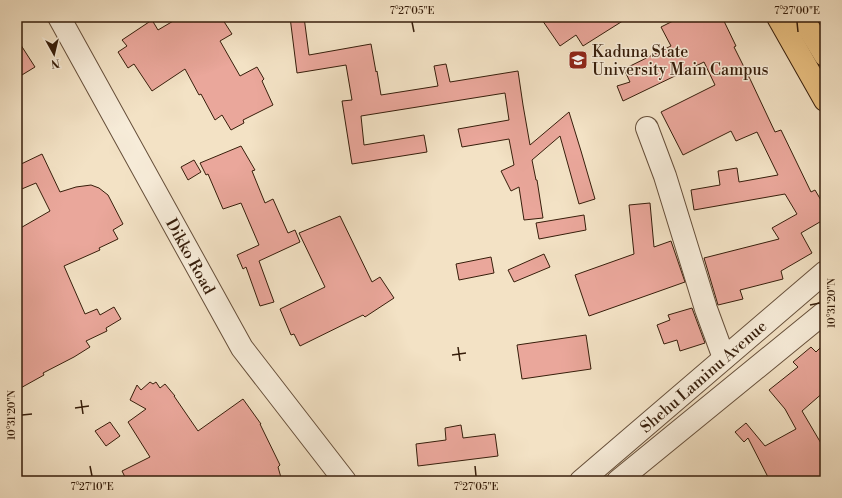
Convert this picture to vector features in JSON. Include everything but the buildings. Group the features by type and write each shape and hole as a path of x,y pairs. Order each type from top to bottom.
{"main road":[{"path":"778,17 825,100"},
{"path":"802,17 825,55"}],"street":[{"name":"Dikko Road","path":"59,17 242,348 345,481"},
{"path":"647,128 665,176 706,309 724,358"},
{"name":"Shehu Laminu Avenue","path":"581,481 825,272"},
{"name":"Shehu Laminu Avenue","path":"618,481 825,312"}],"place":[{"name":"Kaduna State University Main Campus","path":"578,60"}]}
